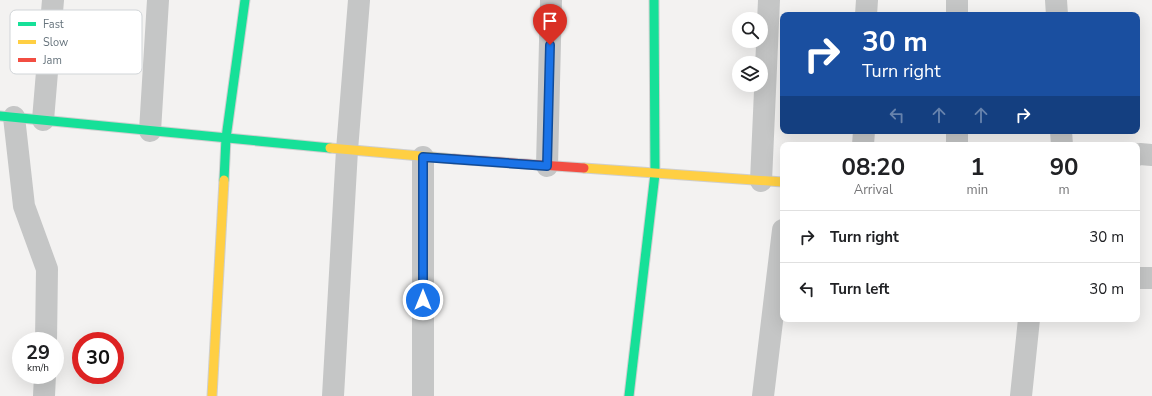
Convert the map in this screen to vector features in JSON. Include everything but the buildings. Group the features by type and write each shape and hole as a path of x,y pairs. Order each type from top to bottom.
{"street":[{"path":"52,10 53,0"},
{"path":"150,131 158,0"},
{"path":"212,396 226,138 245,0"},
{"path":"333,396 347,150 359,0"},
{"path":"547,166 551,0"},
{"path":"629,396 654,174 654,0"},
{"path":"761,181 769,0"},
{"path":"866,12 867,0"},
{"path":"957,0 957,12"},
{"path":"1056,0 1057,12"},
{"path":"43,120 47,74"},
{"path":"46,332 48,269 24,206 7,117 423,157 780,182"},
{"path":"1140,155 1152,155"},
{"path":"423,157 423,396"},
{"path":"763,396 780,255"},
{"path":"1140,278 1152,278"},
{"path":"1021,396 1029,322"},
{"path":"44,396 45,384"}],"traffic: fast":[{"path":"224,180 226,138 245,0"},
{"path":"629,396 655,174 654,0"},
{"path":"0,116 330,148"}],"traffic: slow":[{"path":"330,148 454,159"},
{"path":"584,168 780,182"},
{"path":"212,396 224,180"}],"traffic: jam":[{"path":"454,159 584,168"}],"route":[{"path":"423,300 423,157 547,166 550,45"}]}
